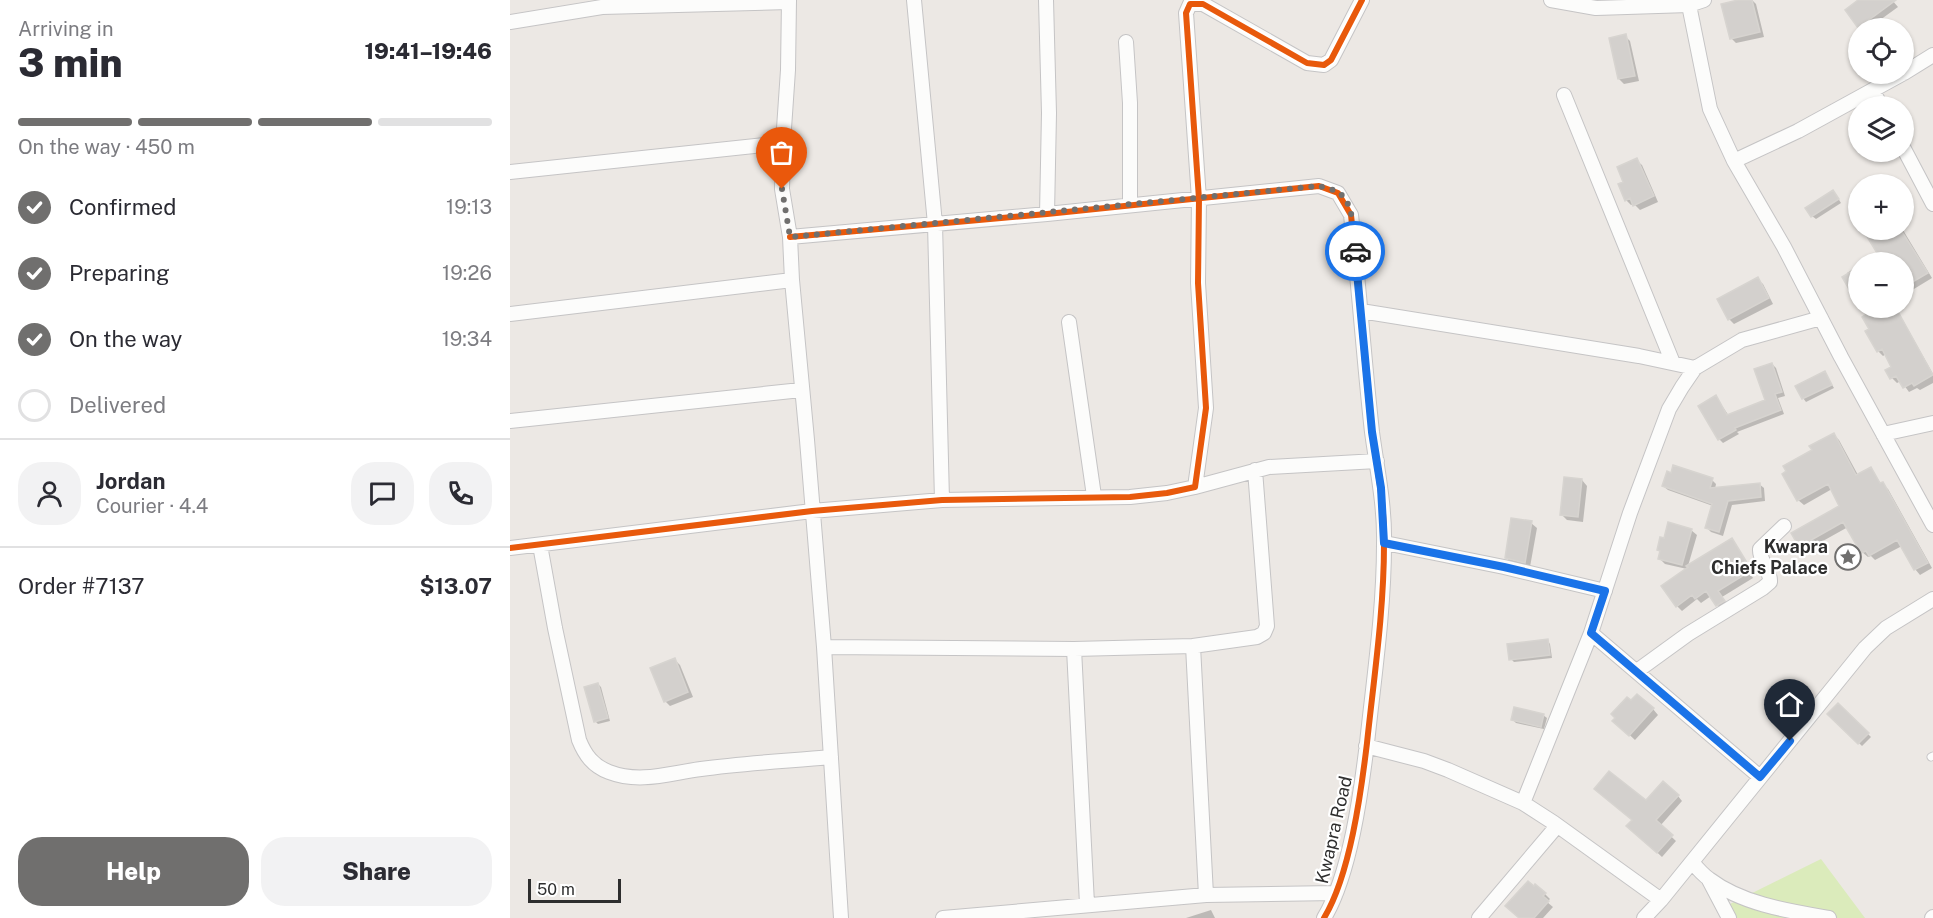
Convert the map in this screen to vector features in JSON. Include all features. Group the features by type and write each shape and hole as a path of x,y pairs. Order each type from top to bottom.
{"street":[{"path":"915,0 934,224 942,500"},
{"path":"1046,0 1049,113 1047,214"},
{"path":"1195,487 1206,408 1197,283 1199,199 1187,7 1190,4 1203,4 1307,63 1324,65 1330,60 1362,0"},
{"path":"1551,0 1596,8 1688,3 1704,0"},
{"path":"510,22 602,4 789,1 782,189 790,237 824,647 841,918"},
{"path":"1688,3 1710,109 1734,161 1784,247 1933,525"},
{"path":"1126,42 1130,103 1130,205"},
{"path":"1914,66 1933,55"},
{"path":"1734,161 1798,131 1885,84"},
{"path":"1873,91 1876,96"},
{"path":"1564,96 1673,363"},
{"path":"510,172 783,143"},
{"path":"1911,162 1933,204"},
{"name":"Kwapra Road","path":"790,237 1319,186 1338,192 1351,215 1372,432 1381,488 1384,543 1381,604 1366,746 1354,820 1336,893 1324,918"},
{"path":"510,314 792,280"},
{"path":"1361,311 1695,368"},
{"path":"1523,803 1591,633 1630,513 1669,410 1695,368 1742,340 1821,318"},
{"path":"1069,322 1094,496"},
{"path":"510,421 801,390"},
{"path":"1883,434 1933,423"},
{"path":"510,548 812,511 942,500 1130,497 1167,493 1255,470 1290,464 1377,460"},
{"path":"824,647 1074,649 1193,646 1257,637 1264,633 1267,626 1255,470"},
{"path":"1637,671 1688,634 1770,582 1760,549 1784,526"},
{"path":"1384,543 1504,567 1605,591"},
{"path":"540,545 579,740 584,753 595,765 610,773 632,778 654,778 701,769 831,757"},
{"path":"1644,918 1662,900 1865,648 1886,628 1933,599"},
{"path":"1591,633 1760,777"},
{"path":"1193,646 1206,895"},
{"path":"1074,649 1087,904"},
{"path":"1366,746 1424,761 1457,773 1523,803 1662,900"},
{"path":"1479,918 1557,826"},
{"path":"1692,862 1709,879 1730,891 1775,909 1829,918"},
{"path":"1709,879 1729,918"},
{"path":"943,918 1206,895 1336,893"}],"green space":[{"path":"1821,859 1865,918 1736,918 1730,904"}],"building":[{"path":"1752,0 1760,32 1730,39 1721,4"},
{"path":"1858,0 1896,0 1872,18 1851,18 1845,10"},
{"path":"1626,34 1635,76 1618,79 1609,38"},
{"path":"1637,158 1654,196 1633,206 1630,198 1625,201 1618,184 1623,182 1617,167"},
{"path":"1833,190 1839,199 1811,217 1805,208"},
{"path":"1869,240 1907,240 1928,273 1914,281 1914,252 1876,252"},
{"path":"1848,273 1848,288 1842,277"},
{"path":"1758,277 1769,298 1728,320 1717,299"},
{"path":"1863,318 1902,318 1933,375 1914,386 1912,383 1903,388 1896,376 1890,379 1885,370 1891,367 1882,349 1877,352 1865,331 1869,329"},
{"path":"1772,363 1782,392 1775,394 1781,410 1735,428 1736,430 1718,440 1698,406 1716,395 1727,415 1765,400 1754,369"},
{"path":"1825,371 1832,385 1802,399 1795,386"},
{"path":"1834,433 1856,475 1871,467 1880,483 1883,482 1928,563 1914,570 1897,540 1869,556 1866,551 1861,553 1843,522 1799,547 1791,533 1839,506 1828,484 1797,501 1782,474 1786,471 1783,466 1812,450 1809,446"},
{"path":"1673,465 1713,478 1710,488 1760,483 1761,497 1728,501 1719,532 1705,528 1712,504 1662,486 1667,471 1671,473"},
{"path":"1564,477 1582,479 1578,517 1560,515"},
{"path":"1511,518 1532,521 1525,563 1505,558"},
{"path":"1668,522 1692,529 1682,565 1658,559 1660,551 1657,550 1660,537 1664,538"},
{"path":"1732,538 1746,561 1744,563 1749,572 1718,591 1725,601 1716,606 1706,591 1695,599 1692,595 1676,607 1661,586 1688,567 1686,566"},
{"path":"1548,639 1550,655 1509,660 1507,644"},
{"path":"675,658 688,692 664,702 650,668"},
{"path":"598,683 608,718 594,722 584,687"},
{"path":"1637,694 1654,708 1629,736 1612,721 1615,718 1611,714 1627,697 1631,700"},
{"path":"1838,703 1869,733 1858,744 1827,714"},
{"path":"1514,707 1544,714 1541,727 1511,720"},
{"path":"1609,771 1646,800 1663,781 1679,795 1656,820 1673,835 1657,853 1626,826 1632,820 1594,789"},
{"path":"1528,881 1546,893 1543,896 1549,901 1534,918 1519,918 1505,906"}],"cycle path":[{"path":"510,548 812,511 942,500 1130,497 1195,487 1206,408 1198,283 1199,199 1186,13 1190,4 1203,4 1307,63 1324,65 1331,60 1362,0"},
{"path":"790,237 1319,186 1338,193 1351,215 1372,432 1382,502 1384,569 1375,669 1358,809 1341,880 1324,918"}],"way so far":[{"path":"782,189 790,237 1319,186 1338,192 1346,204 1351,215 1355,251"}],"place":[{"name":"Kwapra Chiefs Palace","path":"1848,557"}],"route":[{"path":"1355,251 1372,432 1381,488 1384,543 1422,549 1605,591 1591,633 1760,777 1790,741"}]}
